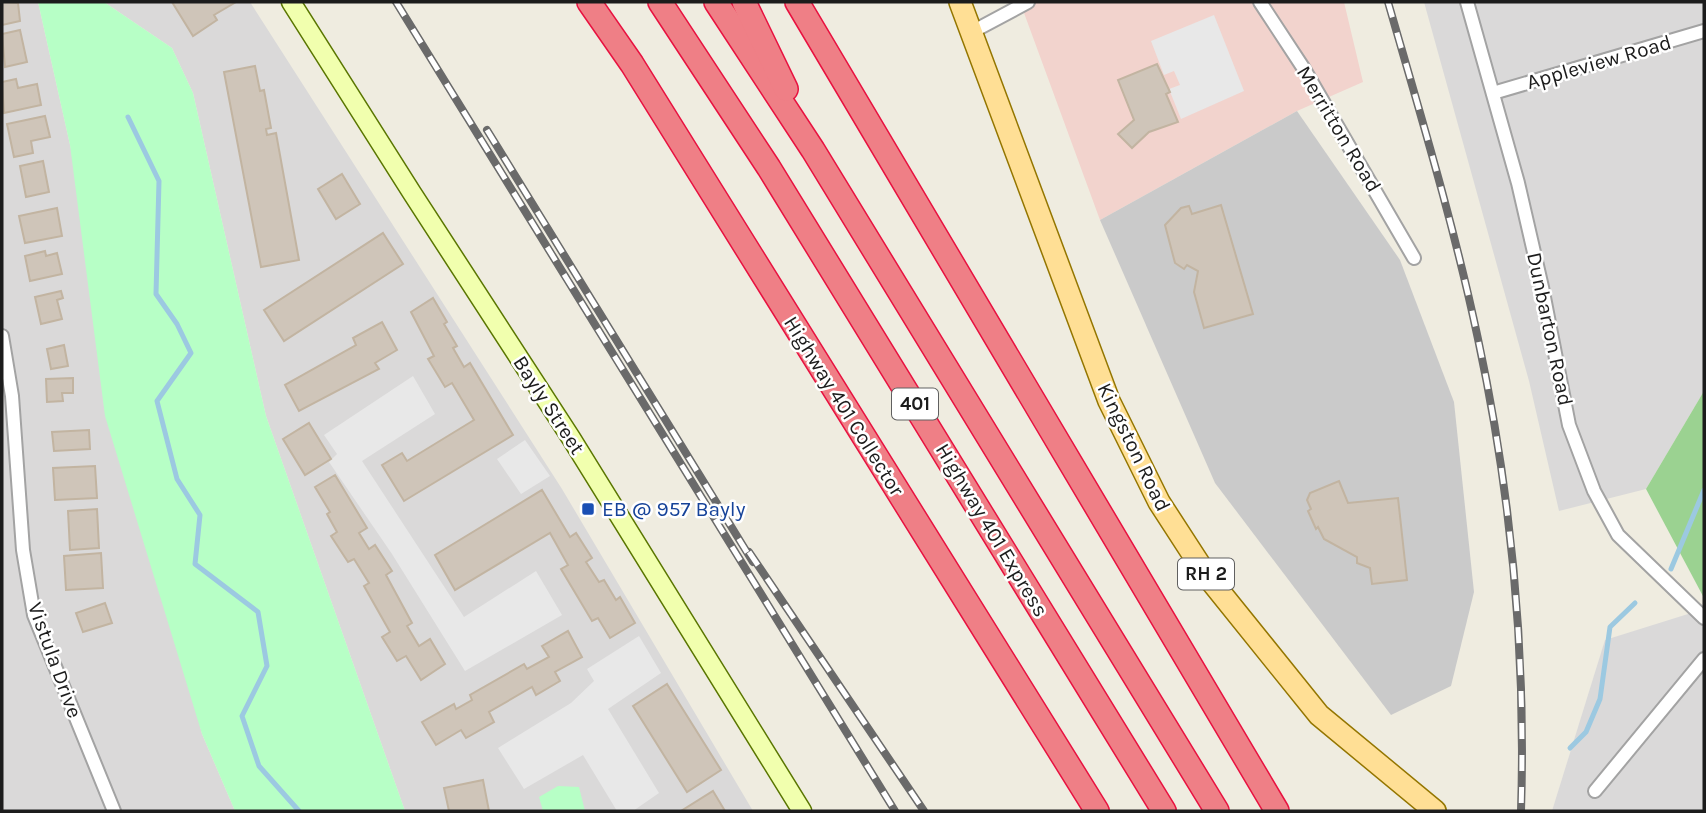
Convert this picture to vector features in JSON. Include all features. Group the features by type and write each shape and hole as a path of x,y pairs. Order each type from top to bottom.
{"highway":[{"name":"Highway 401 Collector","path":"589,2 632,64 1097,811"},
{"name":"Highway 401 Express","path":"660,2 769,168 1164,811"},
{"name":"401","path":"716,2 813,150 1217,811"},
{"path":"744,2 813,150"},
{"path":"797,2 1278,811"}],"main road":[{"name":"Bayly Street","path":"291,2 571,438 802,811"},
{"name":"Kingston Road","path":"960,2 1109,401 1159,502 1208,576 1319,715 1435,811"}],"street":[{"path":"970,33 1028,2"},
{"name":"Merritton Road","path":"1260,2 1304,69 1414,258"},
{"name":"Dunbarton Road","path":"1466,2 1518,183 1569,425 1594,491 1618,535 1704,618"},
{"name":"Appleview Road","path":"1493,93 1704,31"},
{"name":"Vistula Drive","path":"2,336 17,449 23,550 34,615 114,811"},
{"path":"1595,791 1704,659"}],"shaded area":[{"path":"2,2 38,2 202,734 235,811 2,811"},
{"path":"104,2 250,2 562,489 753,811 405,811 266,416 193,93 172,48"},
{"path":"1020,2 1344,2 1363,82 1297,111 1100,220"},
{"path":"1424,2 1704,2 1704,391 1646,489 1559,511 1529,381"},
{"path":"1214,15 1244,91 1181,119 1169,89 1180,85 1174,71 1164,75 1151,41"},
{"path":"1297,111 1400,260 1454,402 1474,592 1451,686 1391,715 1215,483 1100,220"},
{"path":"413,376 435,414 362,461 464,617 536,571 562,615 465,671 392,554 329,462 337,454 324,435"},
{"path":"525,440 550,476 521,494 497,459"},
{"path":"1704,609 1704,811 1552,811 1605,640"},
{"path":"639,636 661,673 608,709 659,793 633,811 617,811 583,755 524,789 498,748 571,703 594,681 587,669"}],"green space":[{"path":"38,2 104,2 172,48 193,93 266,416 405,811 235,811 202,734 105,416 70,145"},
{"path":"1704,391 1704,598 1646,489"},
{"path":"558,786 579,787 585,811 543,811 539,797"}],"building":[{"path":"2,2 18,3 20,21 2,25"},
{"path":"172,2 236,2 214,15 217,20 193,36"},
{"path":"20,30 27,62 5,67 2,34"},
{"path":"1157,64 1170,92 1166,94 1178,122 1149,132 1132,148 1118,134 1134,120 1118,80"},
{"path":"255,66 260,91 264,90 271,128 266,129 267,135 276,133 299,260 261,267 224,72"},
{"path":"16,79 18,88 37,84 41,105 4,113 2,82"},
{"path":"45,116 50,137 31,141 33,153 14,157 7,124"},
{"path":"43,161 49,192 26,197 20,166"},
{"path":"342,174 360,204 336,219 318,189"},
{"path":"1221,205 1253,314 1204,328 1194,292 1198,271 1187,265 1184,269 1175,263 1165,225 1181,208 1189,206 1192,214"},
{"path":"57,208 62,236 25,243 19,216"},
{"path":"383,233 403,264 284,341 264,310"},
{"path":"45,251 46,256 57,253 62,274 30,281 25,256"},
{"path":"61,291 63,298 57,300 62,319 41,324 35,297"},
{"path":"433,298 447,322 444,324 457,346 453,348 464,367 470,363 513,435 404,501 382,465 402,453 407,461 474,420 452,383 445,387 428,359 434,356 411,312"},
{"path":"382,322 397,350 375,363 379,369 299,411 285,385 356,345 353,338"},
{"path":"64,345 68,366 51,369 47,349"},
{"path":"73,378 73,393 62,393 63,401 47,402 46,379"},
{"path":"309,423 331,459 305,475 283,439"},
{"path":"89,430 90,449 54,451 52,432"},
{"path":"95,466 97,498 55,500 53,468"},
{"path":"335,475 367,528 359,533 369,549 375,545 392,571 386,575 412,623 407,626 419,646 430,639 445,664 421,680 406,656 397,661 382,637 390,632 364,586 369,583 354,559 348,562 331,536 337,532 327,514 330,512 315,487"},
{"path":"1339,481 1348,503 1398,498 1407,580 1372,584 1370,568 1357,563 1357,557 1324,539 1318,527 1316,529 1308,511 1311,509 1307,500 1310,493"},
{"path":"542,490 570,537 576,533 592,558 586,562 599,582 604,580 616,600 620,597 635,623 610,638 598,618 592,621 561,569 568,565 550,533 455,590 435,555"},
{"path":"97,509 99,548 70,550 68,511"},
{"path":"101,553 103,588 66,590 64,556"},
{"path":"105,603 112,623 83,632 76,613"},
{"path":"568,631 582,657 555,672 560,681 536,695 532,687 489,712 494,722 466,738 461,730 436,745 422,722 454,704 456,709 472,700 470,695 524,664 527,669 549,657 542,646"},
{"path":"667,684 721,770 687,792 633,706"},
{"path":"483,780 489,811 449,811 444,788"},
{"path":"713,791 725,811 681,811"}],"waterway":[{"path":"128,117 159,181 156,294 177,324 191,353 157,401 177,479 200,515 195,564 258,612 267,666 242,716 259,766 299,811"},
{"path":"1671,569 1704,490"},
{"path":"1570,748 1586,732 1600,699 1610,627 1635,603"}],"railway":[{"path":"396,2 895,811"},
{"path":"1388,2 1458,254 1490,397 1514,574 1521,692 1521,811"},
{"path":"487,130 753,562"},
{"path":"749,552 924,811"}],"place":[{"name":"EB @ 957 Bayly","path":"588,509"}]}
